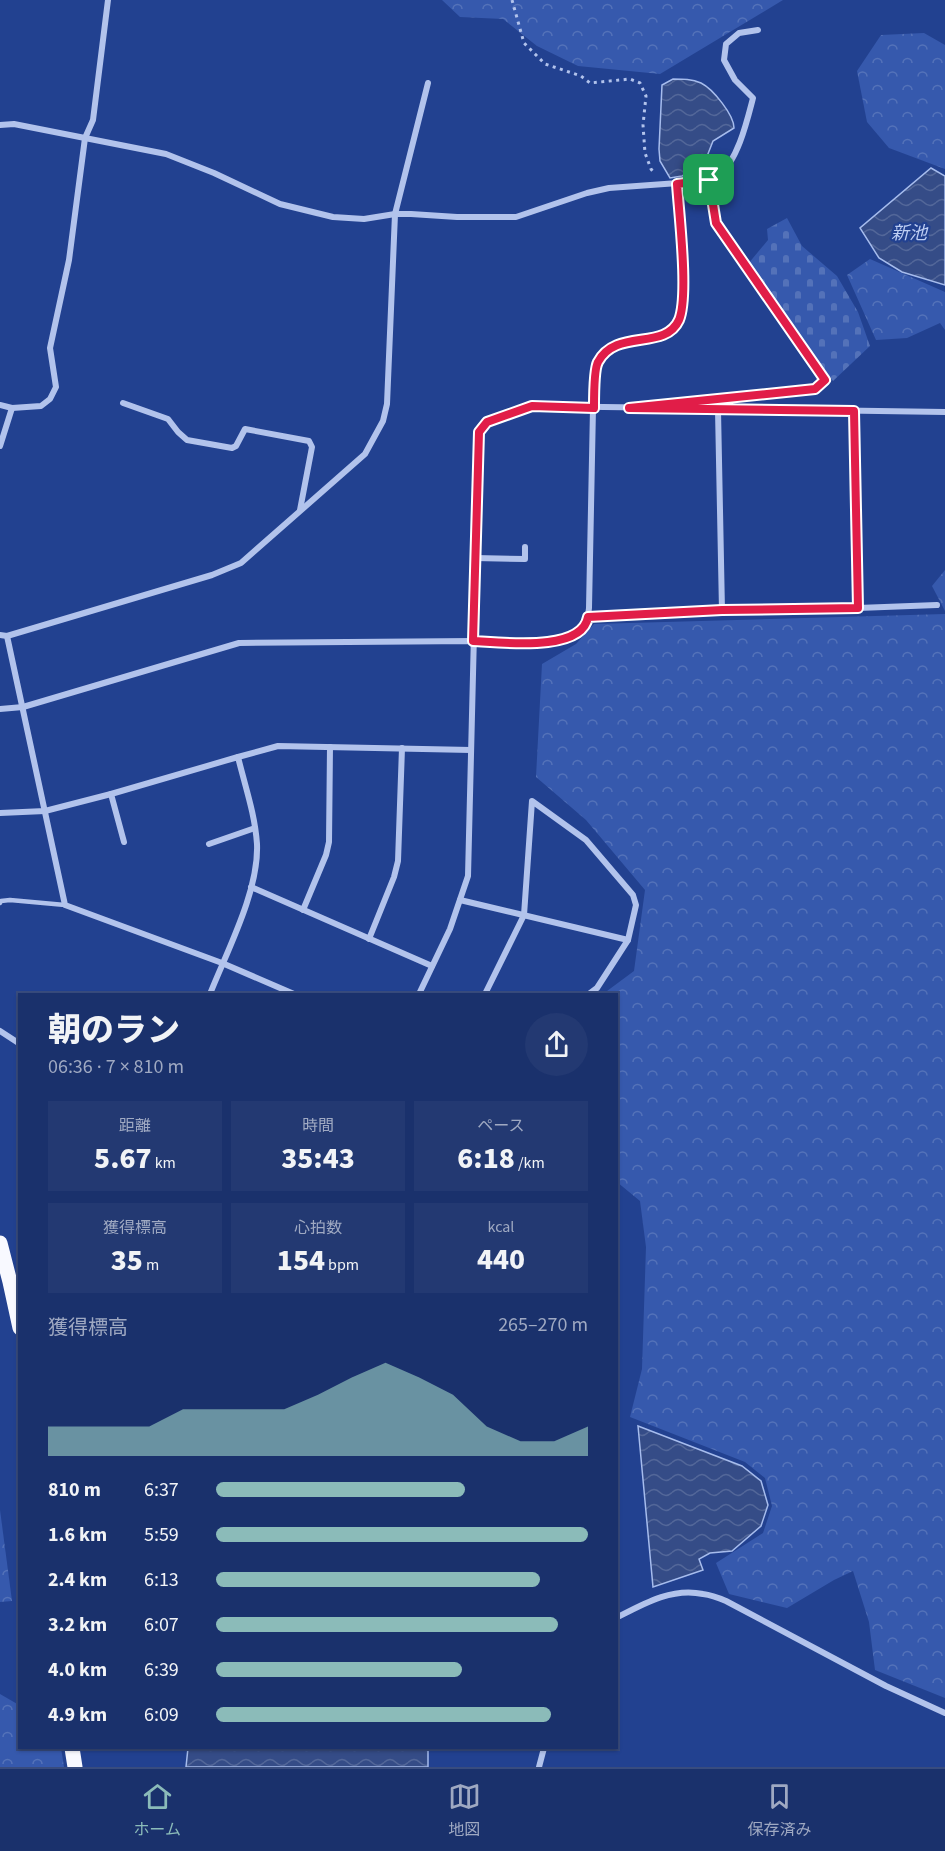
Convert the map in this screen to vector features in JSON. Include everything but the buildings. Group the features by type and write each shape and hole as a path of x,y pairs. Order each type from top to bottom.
{"main road":[{"path":"0,1243 15,1281 18,1309"},
{"path":"72,1749 75,1767"}],"street":[{"path":"0,405 12,408 41,406 50,399 56,387 50,348 69,260 85,138 93,120 108,0"},
{"path":"0,125 14,124 166,154 214,173 280,204 333,217 364,219 395,214 516,218 587,193 609,188 677,184 709,180 719,175 733,158 753,98 735,80 724,60 726,44 739,33 758,30"},
{"path":"292,993 222,963 65,905 23,708 3,635 212,575 241,563 365,454 383,421 387,404 395,214 428,83"},
{"path":"629,408 815,389 825,380 716,223 709,180"},
{"path":"0,709 23,708 238,643 473,641 531,644 572,637 587,624 588,617 597,363 612,346 628,341 664,336 678,322 682,303 682,277 677,184"},
{"path":"123,402 168,419 187,440 232,448 236,446 246,429 309,441 312,447 300,511"},
{"path":"419,993 450,929 468,876 479,432 487,422 532,406 945,412"},
{"path":"0,446 12,408"},
{"path":"718,410 722,610"},
{"path":"854,411 858,608"},
{"path":"475,558 525,559 525,547"},
{"path":"588,617 722,610 937,606"},
{"path":"0,813 45,811 278,746 471,750"},
{"path":"303,910 326,855 329,842 330,747"},
{"path":"369,939 394,878 398,861 402,748"},
{"path":"210,993 242,916 254,875 257,846 255,828 238,757"},
{"path":"111,794 124,842"},
{"path":"485,993 524,915 532,801 586,840 633,895 636,905 628,940 597,988 590,993"},
{"path":"209,844 255,828"},
{"path":"251,887 432,966"},
{"path":"460,900 628,940"},
{"path":"0,1031 18,1043"},
{"path":"618,1617 652,1599 676,1593 701,1593 726,1601 886,1686 945,1713"},
{"path":"539,1767 544,1749"}],"lane":[{"path":"0,903 10,900 65,905"}],"path":[{"path":"512,0 524,44 545,64 581,76 590,83 630,79 639,83 646,96 643,125 645,153 651,169 664,185"}],"green space":[{"path":"442,0 783,0 660,74 578,66 537,46 503,19 460,17"},
{"path":"924,33 945,45 945,169 889,148 867,122 857,71 881,35"},
{"path":"787,218 802,246 837,276 858,312 870,346 833,381 748,264 768,240 767,229"},
{"path":"870,259 945,292 945,330 940,323 907,338 876,340 847,275"},
{"path":"945,570 945,611 932,586"},
{"path":"945,614 945,1698 875,1670 869,1622 853,1571 787,1608 729,1594 716,1563 763,1533 772,1506 765,1478 745,1462 630,1417 642,1369 646,1247 640,1201 618,1183 618,993 604,993 634,971 645,890 586,820 536,777 542,664 576,644 594,624"},
{"path":"0,1510 12,1601 0,1602"},
{"path":"0,1694 18,1704 18,1749 61,1749 64,1767 0,1767"}],"water":[{"path":"673,79 694,81 706,86 717,96 731,116 734,128 713,141 704,164 682,176 670,178 660,161 659,149 662,85"},
{"name":"新池","path":"931,168 945,176 945,285 902,272 879,258 860,228"},
{"path":"638,1426 742,1466 761,1481 768,1505 761,1526 732,1551 710,1553 699,1559 703,1570 653,1587"},
{"path":"188,1749 428,1749 428,1767 186,1767"}],"route":[{"path":"709,180 716,223 825,380 815,389 629,408 854,411 858,608 722,610 588,617 587,624 572,637 531,644 473,641 479,432 487,422 532,406 594,408 597,363 612,346 628,341 664,336 678,322 682,303 682,277 677,184 709,180"}]}
